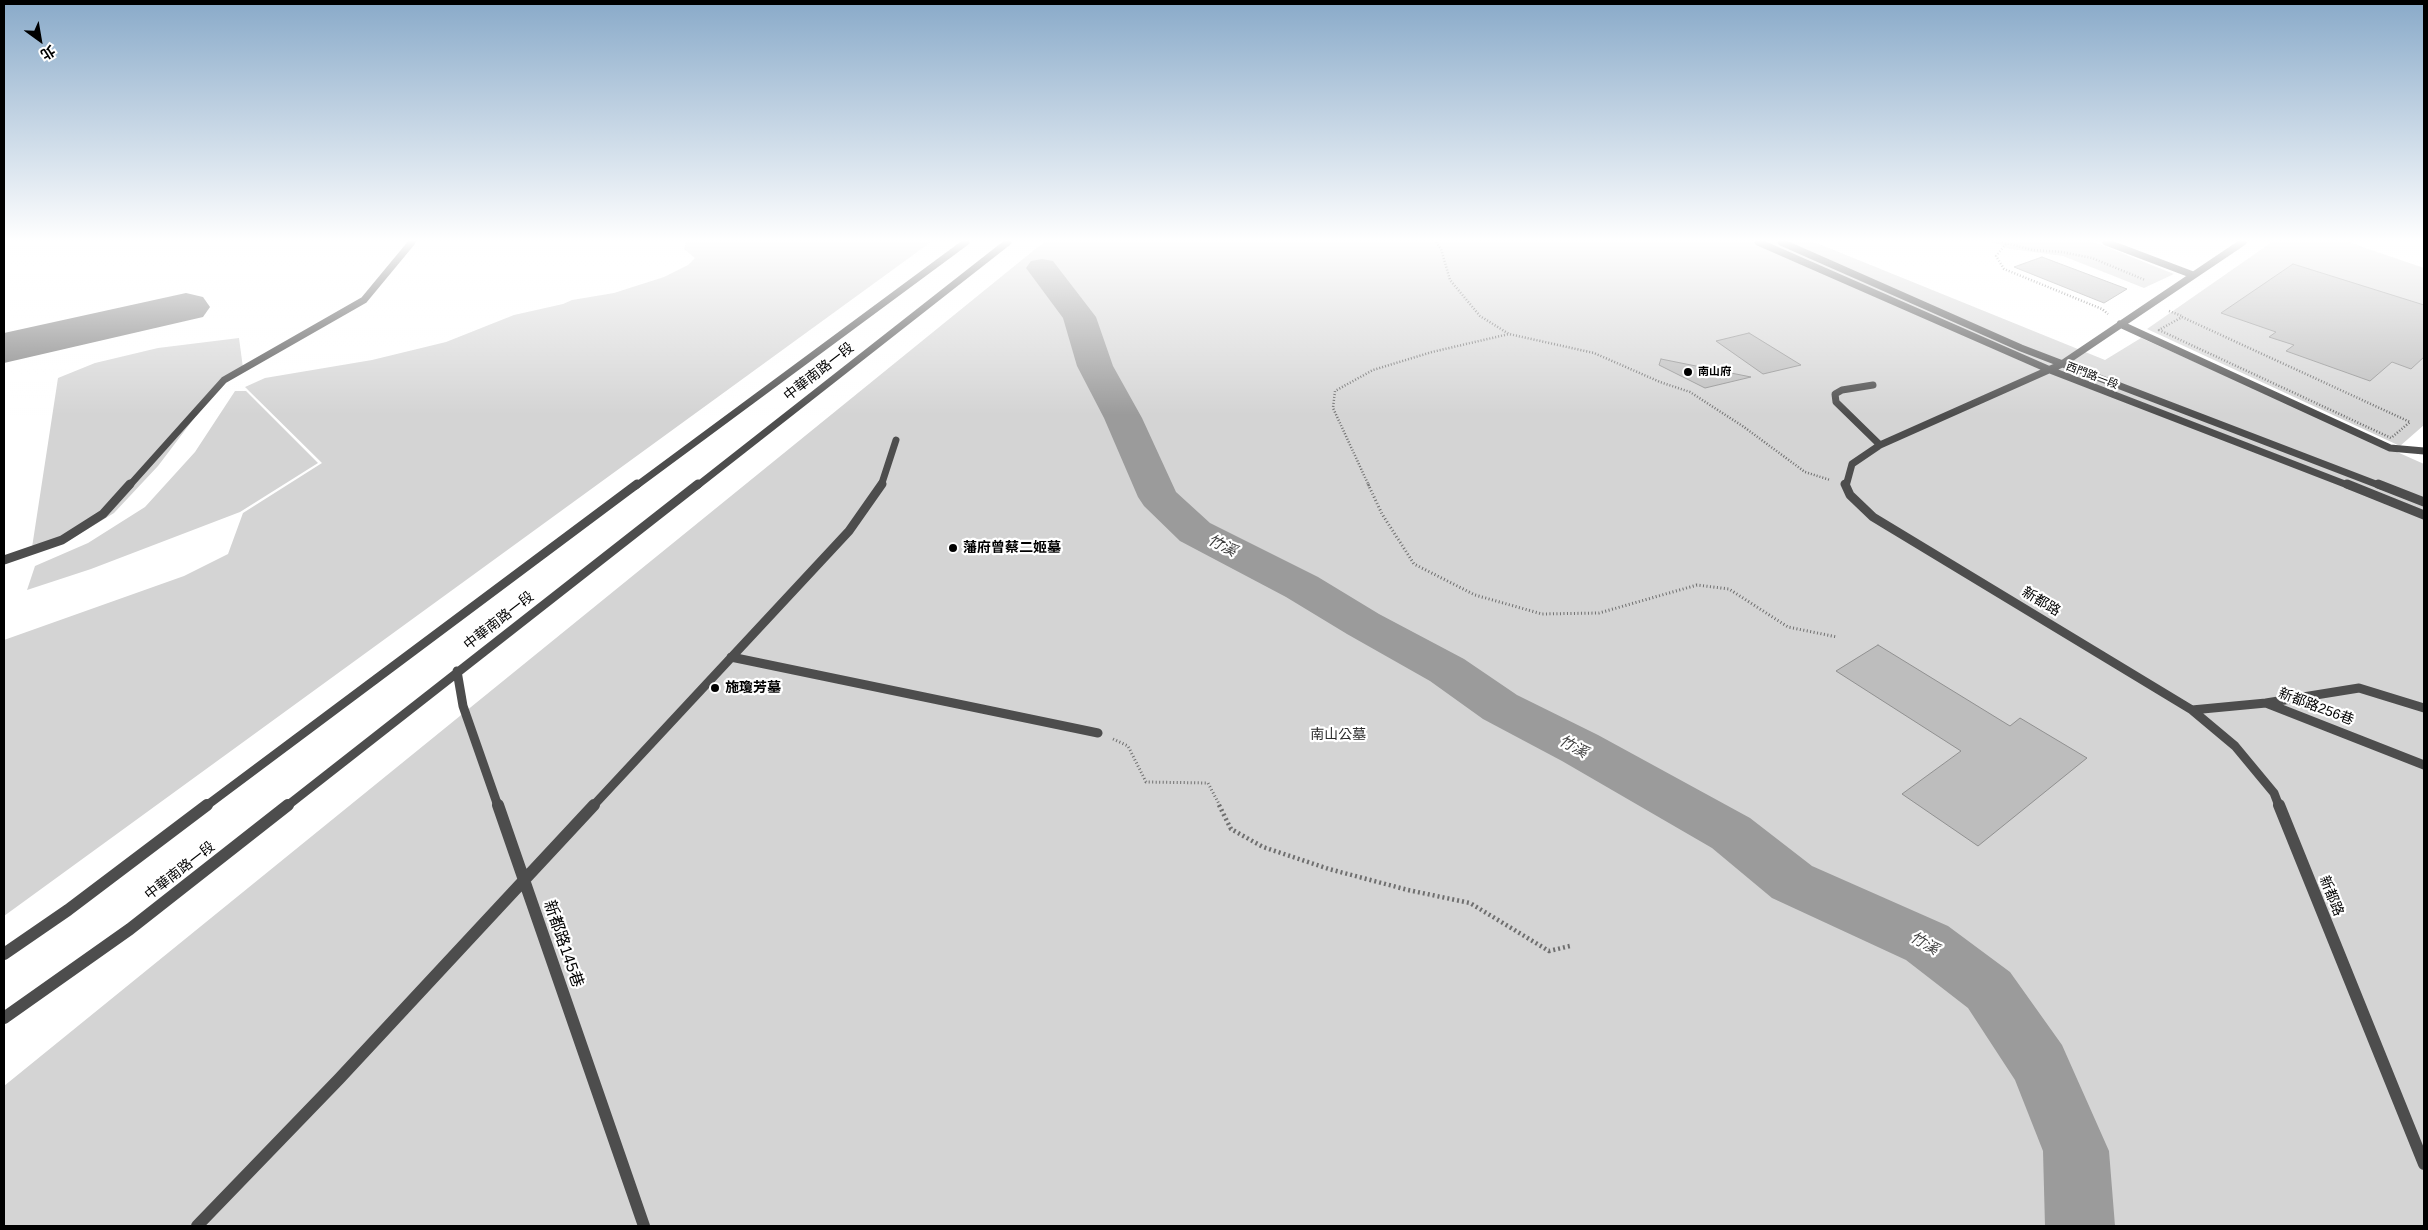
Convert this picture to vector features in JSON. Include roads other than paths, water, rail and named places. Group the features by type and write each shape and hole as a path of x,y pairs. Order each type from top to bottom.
{"street":[{"path":"4,560 62,540 103,514 224,380 364,299"},
{"name":"中華南路一段","path":"4,954 68,910 471,607 888,299"},
{"name":"中華南路一段","path":"4,1018 130,929 457,671 934,299"},
{"name":"西門路一段","path":"1889,299 2050,370 2276,456 2424,515"},
{"name":"西門路一段","path":"1910,299 2020,348 2424,502"},
{"path":"1874,385 1842,390 1835,394 1836,402 1880,445 2062,364 2156,299"},
{"path":"2120,324 2390,448 2424,451"},
{"path":"197,1226 345,1072 849,531 884,482 896,440"},
{"name":"新都路","path":"1880,445 1852,464 1845,484 1850,495 1873,516 2192,710 2235,746 2274,793 2424,1164"},
{"path":"731,657 1098,733"},
{"name":"新都路145巷","path":"457,671 462,706 644,1226"},
{"path":"2266,703 2358,688 2424,708"},
{"name":"新都路256巷","path":"2192,710 2266,703 2424,765"}],"waterway":[{"name":"竹溪","path":"1066,299 1079,317 1095,366 1123,418 1158,497 1195,532 1302,587 1363,624 1447,670 1500,707 1580,748 1731,833 1792,882 1927,943 1989,990 2040,1065 2076,1151 2080,1226"}],"place":[{"name":"南山府","path":"1688,372"},
{"name":"藩府曾蔡二姬墓","path":"953,548"},
{"name":"施瓊芳墓","path":"715,688"}],"park label":[{"name":"南山公墓","path":"1338,735"}]}
